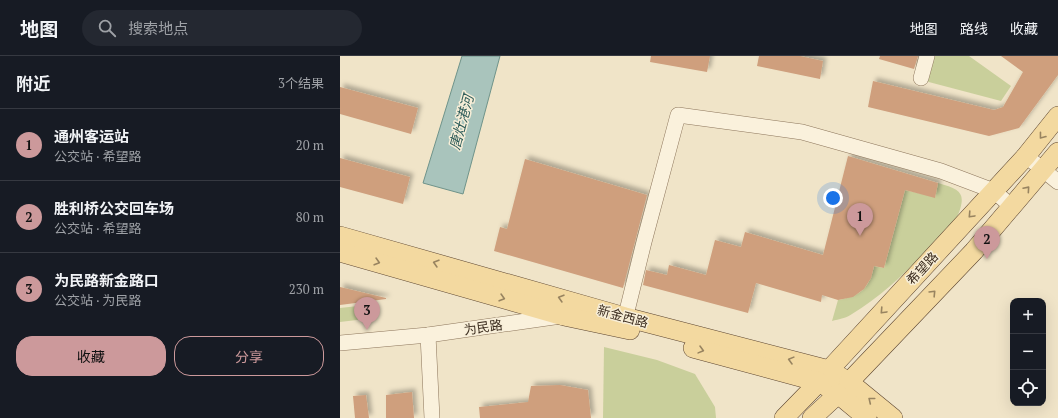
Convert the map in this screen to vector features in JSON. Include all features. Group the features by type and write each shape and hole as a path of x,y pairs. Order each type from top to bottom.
{"main road":[{"name":"希望路","path":"784,418 1026,156 1058,116"},
{"name":"希望路","path":"812,418 843,388 974,251 1058,152"},
{"name":"新金西路","path":"340,236 624,322 824,376 893,418"},
{"name":"新金西路","path":"340,252 564,316 624,322"},
{"name":"新金西路","path":"843,388 867,418"}],"street":[{"path":"921,78 927,56"},
{"path":"624,322 678,115 802,132 941,171 994,191 1012,207"},
{"path":"1026,156 1058,182"},
{"name":"为民路","path":"340,343 428,335 564,316"},
{"path":"428,335 432,418"}],"green space":[{"path":"931,56 969,56 1011,86 1001,101 925,81"},
{"path":"938,183 953,188 960,194 962,199 956,220 920,258 881,294 850,315 832,321 838,300 858,294 866,286 874,266 884,268 905,190 935,197"},
{"path":"367,305 365,319 340,322 340,308"},
{"path":"604,347 657,360 695,374 715,407 716,418 603,418"}],"water":[{"name":"唐灶港河","path":"462,56 500,56 463,194 423,183"}],"building":[{"path":"651,56 710,56 707,72 650,62"},
{"path":"759,56 800,56 823,61 820,79 757,66"},
{"path":"880,56 918,56 914,69 879,59"},
{"path":"1001,56 1058,56 1058,75 1019,128 989,136 868,107 873,81 994,110 1003,107 1023,72"},
{"path":"340,87 418,108 411,134 340,114"},
{"path":"848,156 938,183 935,198 905,190 884,268 874,266 871,278 864,289 853,297 838,300 822,295 821,302 756,283 748,313 643,285 646,270 667,275 669,265 706,275 715,240 741,247 745,232 823,255"},
{"path":"340,158 410,177 403,204 340,187"},
{"path":"525,159 647,195 623,288 494,251 500,227 507,229"},
{"path":"340,287 386,298 386,299 340,305"},
{"path":"560,385 588,390 591,418 480,418 479,407 528,402 531,386"},
{"path":"412,392 414,418 386,418 386,395"},
{"path":"366,395 369,418 355,418 353,396"}],"place":[{"name":"通州客运站","path":"860,236"},
{"name":"胜利桥公交回车场","path":"987,259"},
{"name":"为民路新金路口","path":"367,330"}]}
